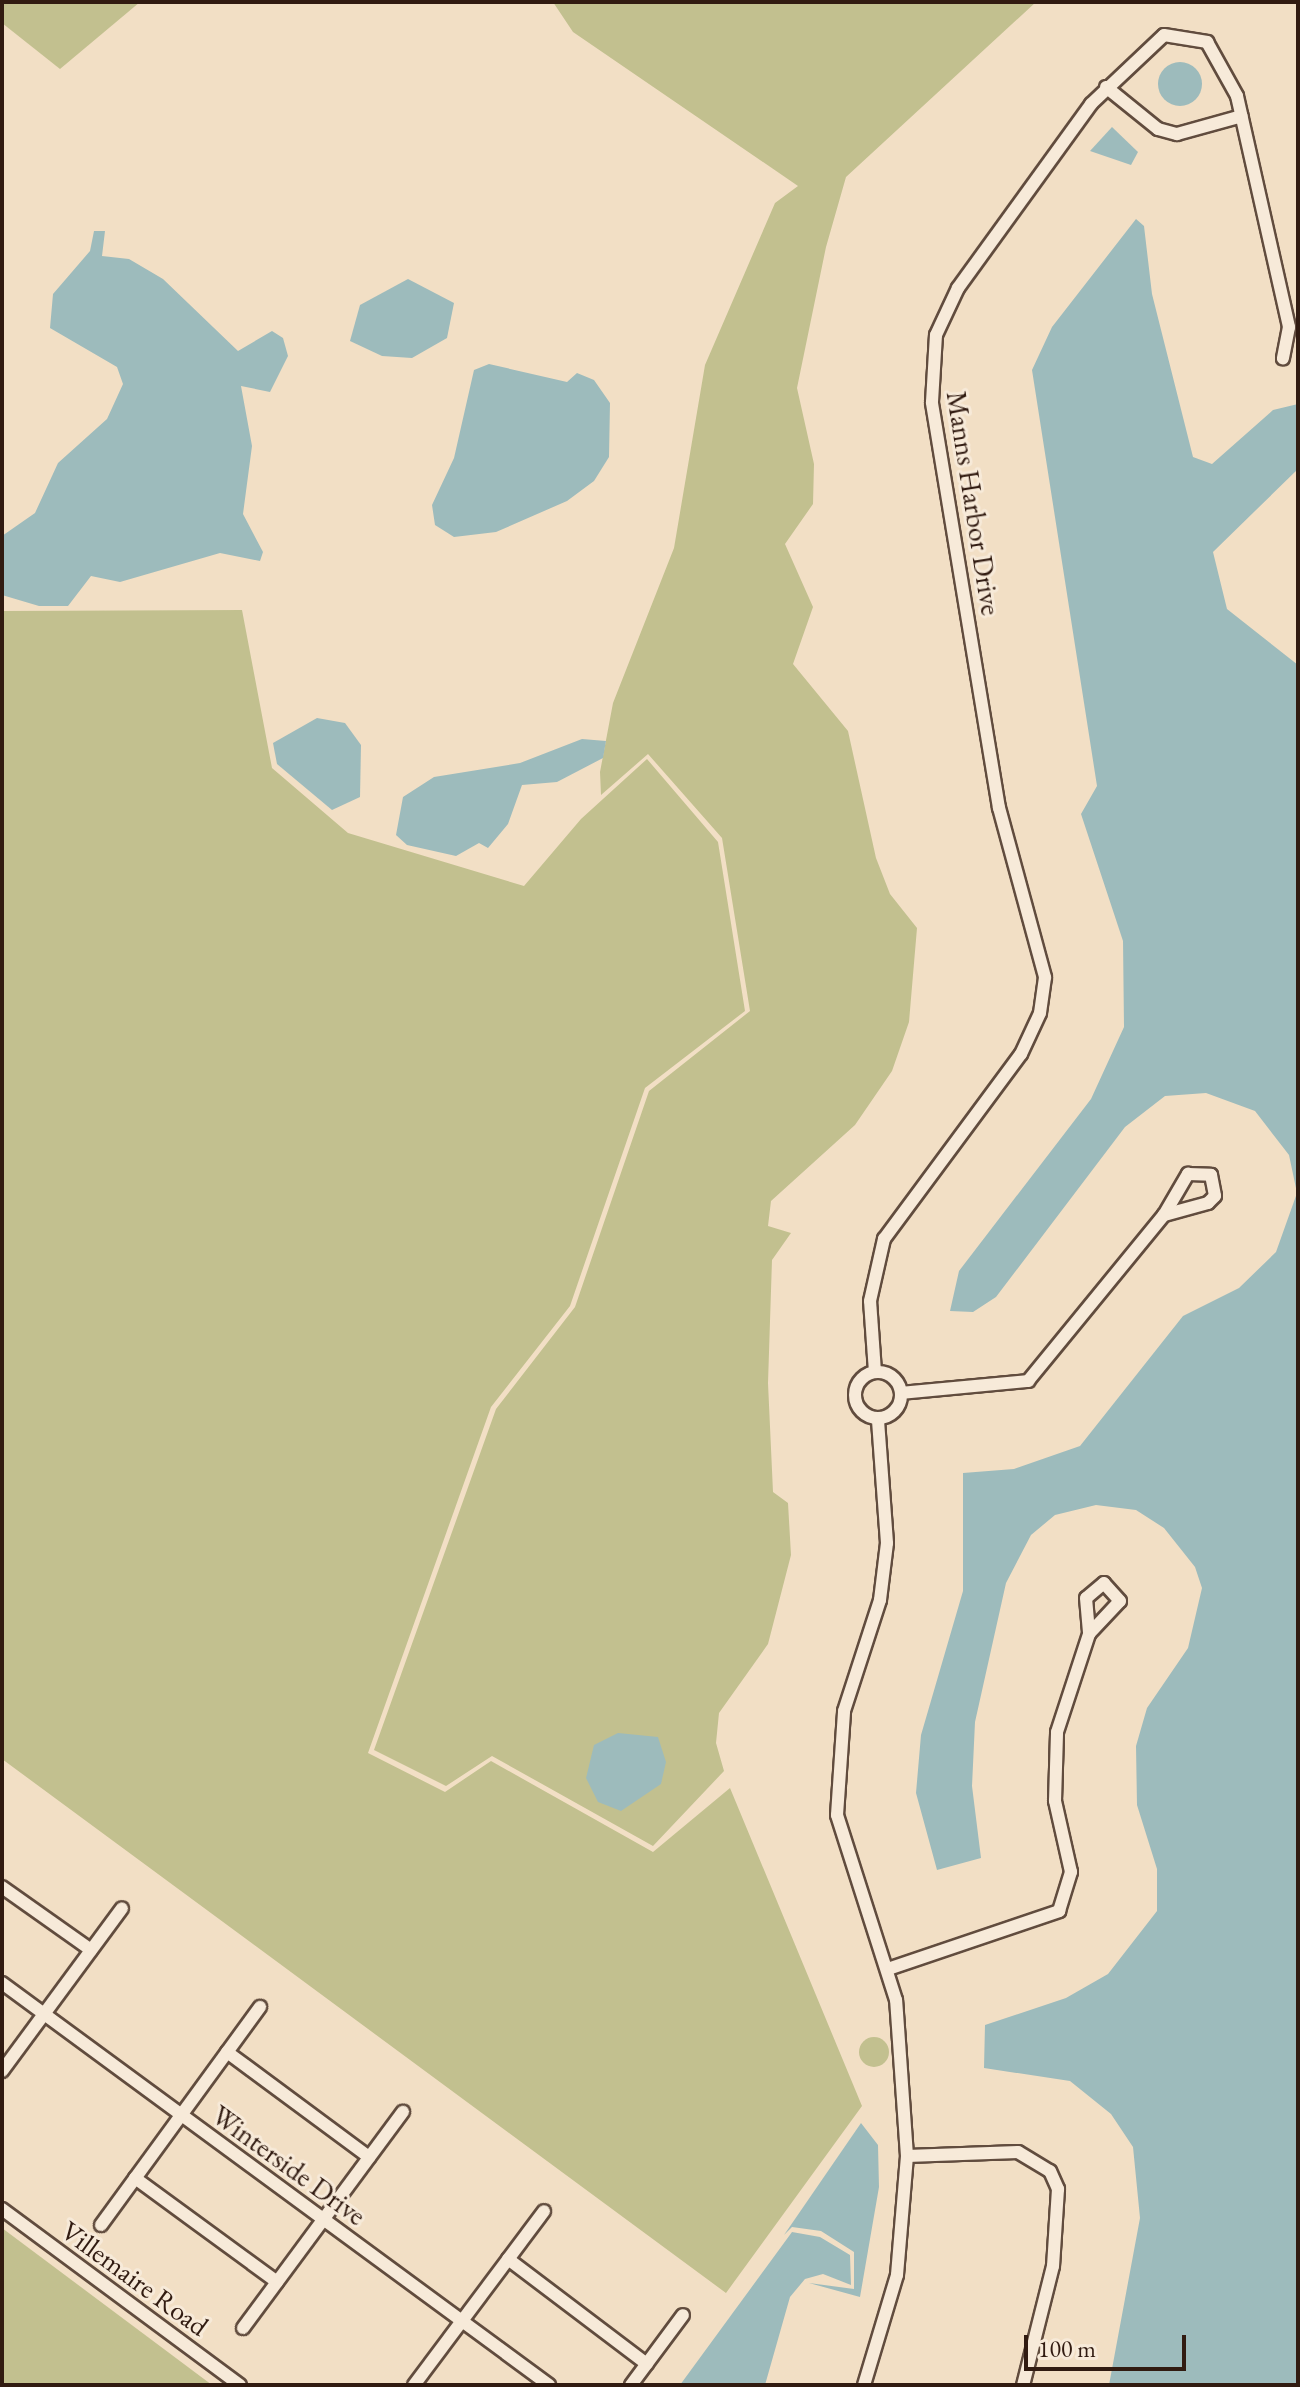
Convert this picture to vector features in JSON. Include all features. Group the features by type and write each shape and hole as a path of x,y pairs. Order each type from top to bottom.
{"street":[{"name":"Manns Harbor Drive","path":"875,1372 870,1301 884,1239 1021,1054 1040,1013 1045,977 999,808 932,402 936,335 958,288 1106,87 1148,45 1186,35 1207,42 1223,62 1242,116 1289,327 1283,358"},
{"path":"1106,87 1158,129 1177,134 1242,116"},
{"path":"901,1393 1028,1381 1164,1215"},
{"path":"864,2385 897,2275 907,2156 902,2042 888,1969 847,1862 837,1815 844,1711 880,1600 887,1543 878,1419 855,1401 856,1385 875,1372 895,1380 901,1393 898,1408 878,1419"},
{"path":"888,1969 1059,1911 1071,1872 1055,1801 1056,1743 1089,1634"},
{"path":"2,1887 91,1950"},
{"path":"2,2071 122,1908"},
{"name":"Winterside Drive","path":"2,1983 549,2385"},
{"path":"101,2225 260,2007"},
{"path":"227,2052 369,2157"},
{"path":"243,2328 403,2112"},
{"path":"907,2156 1018,2152 1050,2171 1058,2189 1053,2266 1023,2385"},
{"path":"135,2178 277,2282"},
{"name":"Villemaire Road","path":"2,2209 240,2385"},
{"path":"416,2384 544,2211"},
{"path":"508,2259 647,2364"},
{"path":"631,2385 683,2315"}],"shaded area":[{"path":"2,2 140,2 60,69 2,23"},
{"path":"553,2 1036,2 846,177 826,247 797,388 814,464 813,504 785,544 813,607 793,664 848,731 876,858 890,894 917,928 909,1022 892,1071 855,1125 771,1201 768,1226 791,1233 772,1260 768,1383 773,1492 788,1503 791,1555 768,1644 719,1713 716,1743 724,1771 653,1846 492,1756 446,1786 374,1750 496,1409 575,1307 649,1091 750,1011 722,838 648,754 601,795 600,772 613,703 674,548 705,365 775,203 798,186 573,32"},
{"path":"242,610 272,768 348,833 524,886 581,819 647,759 718,842 745,1011 645,1088 570,1306 491,1407 368,1753 445,1792 491,1761 653,1852 730,1788 862,2106 726,2293 2,1759 2,611"},
{"path":"874,2037 884,2042 889,2052 884,2062 874,2067 864,2062 859,2052 864,2042"},
{"path":"2,2228 212,2385 2,2385"}],"water":[{"path":"1180,62 1195,69 1202,84 1195,99 1180,106 1165,99 1158,84 1165,69"},
{"path":"1112,127 1138,152 1131,165 1090,151"},
{"path":"1136,219 1144,226 1152,294 1193,457 1212,464 1273,410 1298,404 1298,469 1213,552 1227,609 1298,665 1298,2385 1109,2385 1140,2218 1133,2147 1111,2114 1070,2081 984,2068 985,2025 1066,1998 1108,1974 1157,1911 1157,1869 1137,1805 1136,1746 1147,1708 1188,1648 1202,1588 1195,1567 1164,1528 1136,1510 1096,1505 1055,1515 1031,1535 1006,1583 975,1722 972,1786 981,1858 937,1870 916,1793 921,1735 963,1591 963,1473 1014,1469 1080,1446 1183,1316 1239,1288 1276,1252 1297,1193 1289,1155 1255,1111 1206,1093 1165,1096 1125,1127 996,1297 973,1312 950,1311 959,1271 1091,1099 1124,1027 1123,941 1081,814 1097,786 1032,370 1052,327"},
{"path":"94,231 105,231 102,256 129,259 163,279 238,351 272,331 283,338 288,356 270,392 241,386 252,446 243,514 263,552 260,561 220,553 120,582 91,576 68,606 39,606 2,595 2,536 35,513 58,463 107,419 123,384 117,367 50,328 53,294 90,251"},
{"path":"408,279 454,303 447,338 412,358 382,356 350,341 360,305"},
{"path":"489,364 567,382 577,373 594,380 610,403 609,457 594,481 567,501 496,532 454,537 435,525 432,505 454,458 474,370"},
{"path":"317,718 345,723 361,745 360,797 332,810 277,764 273,743"},
{"path":"582,739 606,741 603,758 557,782 522,785 508,824 488,848 479,843 456,856 407,845 396,835 403,797 434,777 520,763"},
{"path":"618,1733 658,1737 666,1762 661,1784 621,1811 598,1802 586,1778 594,1745"},
{"path":"861,2123 878,2145 879,2187 860,2297 809,2283 854,2289 854,2252 821,2231 792,2227 784,2235"},
{"path":"792,2232 820,2237 850,2255 851,2285 823,2274 805,2279 790,2297 765,2385 680,2385"}]}
